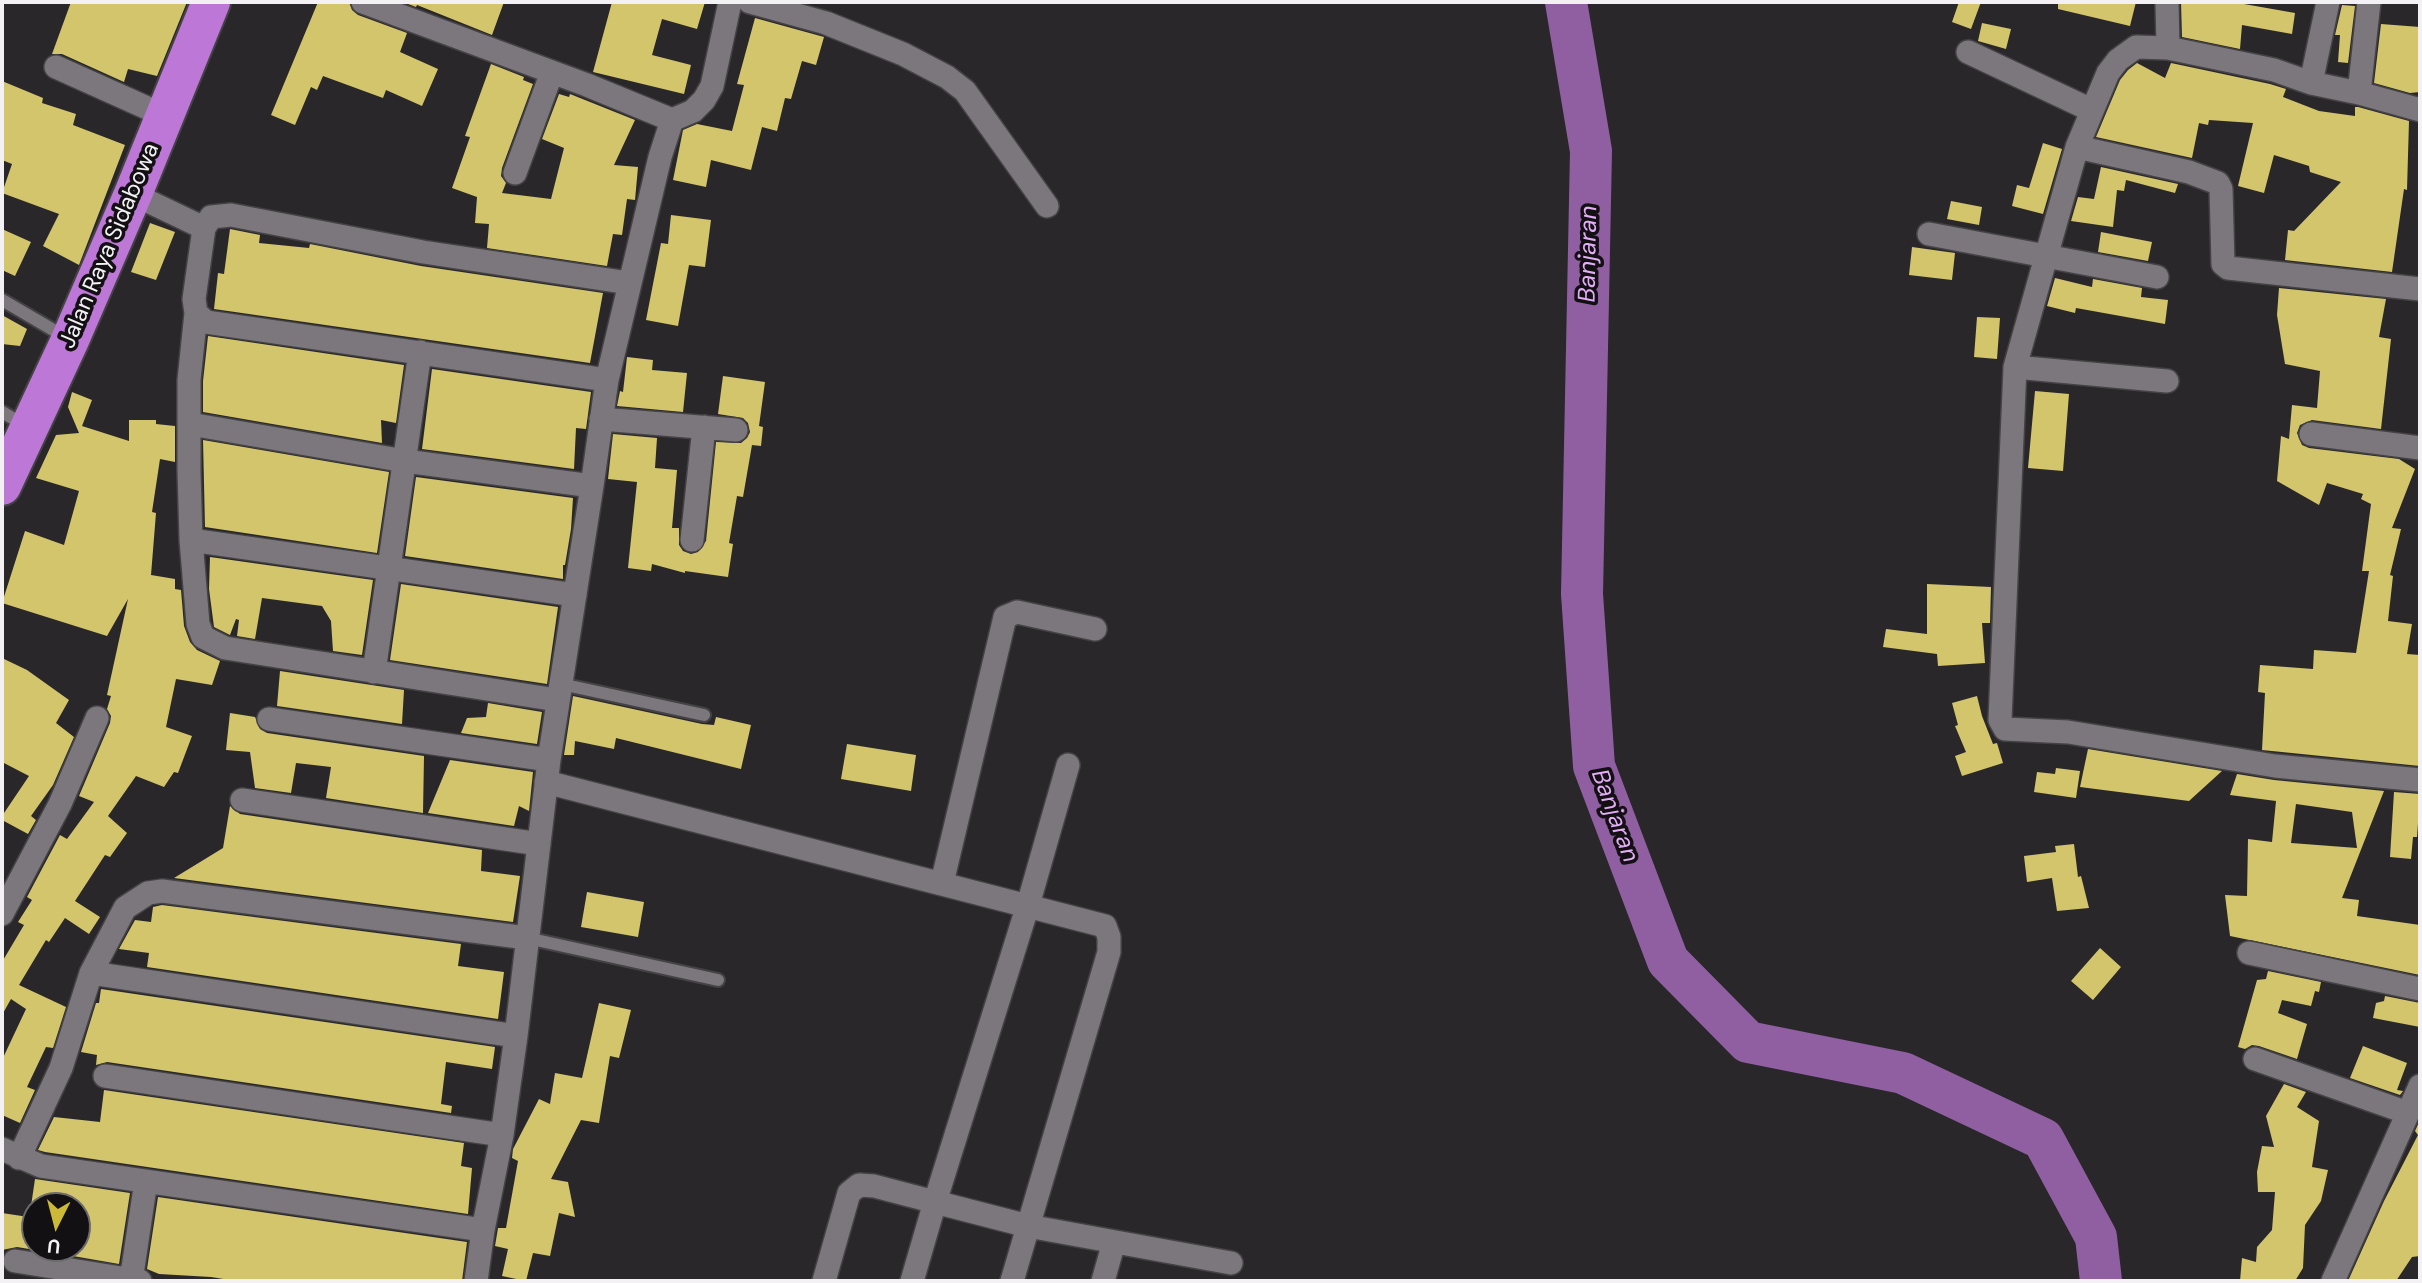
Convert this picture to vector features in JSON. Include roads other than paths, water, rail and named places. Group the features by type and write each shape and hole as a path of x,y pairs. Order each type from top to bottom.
{"highway":[{"name":"Jalan Raya Sidabowa","path":"2,486 15,419 70,340 211,2"}],"street":[{"path":"363,2 673,120 693,111 704,100 712,86 730,2"},
{"path":"750,2 826,23 904,54 947,77 965,91 1047,206"},
{"path":"2167,2 2168,48"},
{"path":"2311,83 2328,2"},
{"path":"2359,93 2369,2"},
{"path":"2420,110 2311,83 2274,70 2168,48 2136,47 2118,60 2108,73 2077,147 2015,367 2000,720 2005,729 2068,732 2275,766 2420,780"},
{"path":"1968,52 2091,110"},
{"path":"56,67 165,116"},
{"path":"515,173 552,72"},
{"path":"476,1281 483,1230 502,1136 547,771 600,419 629,283 660,157 673,120"},
{"path":"2077,147 2189,172 2218,183 2221,188 2223,264 2228,268 2420,289"},
{"path":"133,194 204,228"},
{"path":"559,692 374,672 225,648 203,636 198,624 191,540 189,380 196,313 194,299 204,228 211,217 230,215 423,252 629,283"},
{"path":"1929,234 2157,277"},
{"path":"196,313 206,322 233,327 607,380"},
{"path":"374,672 420,352"},
{"path":"2015,367 2167,381"},
{"path":"600,419 737,430"},
{"path":"190,424 405,461 592,486"},
{"path":"692,540 704,427"},
{"path":"2311,434 2420,448"},
{"path":"191,540 575,595"},
{"path":"942,883 1005,617 1017,612 1095,629"},
{"path":"2,914 60,804 97,718"},
{"path":"269,719 547,771 942,883 1105,926 1110,937 1109,952 1012,1281"},
{"path":"912,1281 1028,905 1068,765"},
{"path":"242,800 539,844"},
{"path":"483,1230 41,1166 10,1154 61,1068 91,973 125,908 148,893 162,891 527,939"},
{"path":"2249,953 2420,989"},
{"path":"91,973 516,1036"},
{"path":"2255,1059 2408,1112"},
{"path":"104,1076 502,1136"},
{"path":"2333,1281 2420,1086"},
{"path":"15,1261 134,1281 146,1181"},
{"path":"824,1281 849,1193 859,1185 874,1186 1028,1226 1231,1263"},
{"path":"1103,1281 1114,1242"}],"lane":[{"path":"2,300 70,340"},
{"path":"559,692 704,715"},
{"path":"527,939 718,980"}],"waterway":[{"name":"Banjaran","path":"1566,2 1591,151 1582,594 1594,766 1668,961 1748,1042 1903,1073 2043,1139 2096,1237 2101,1281"}]}
